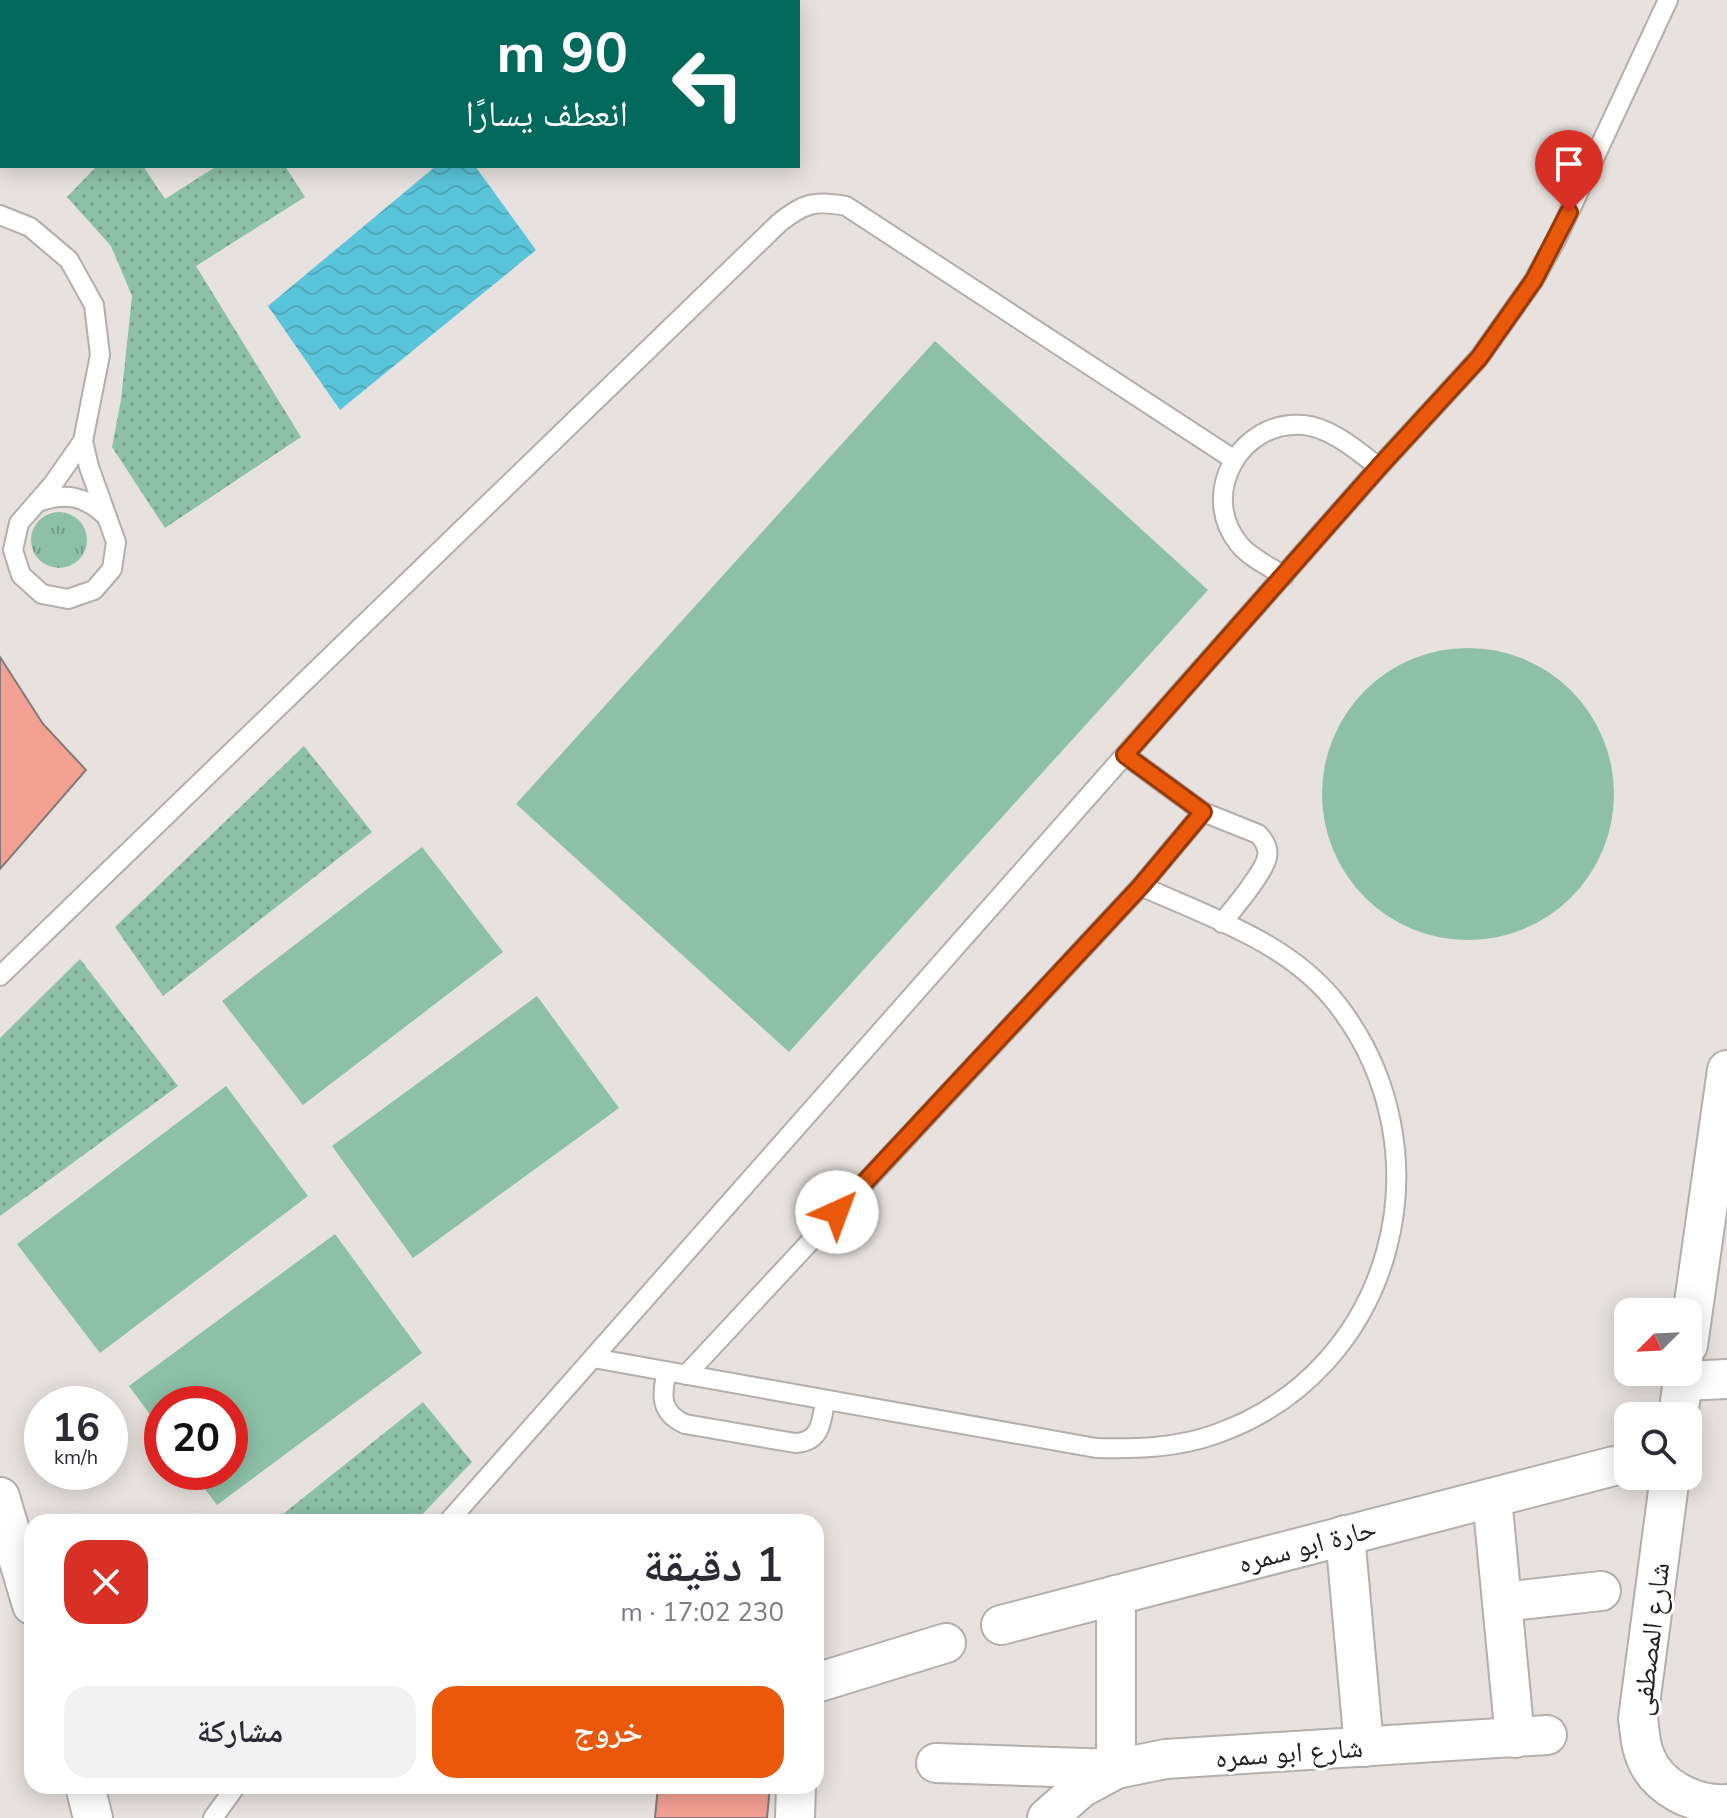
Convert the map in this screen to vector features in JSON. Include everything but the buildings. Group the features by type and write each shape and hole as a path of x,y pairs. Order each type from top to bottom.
{"street":[{"path":"1695,1298 1727,1070"},
{"path":"1702,1379 1727,1379"},
{"name":"حارة ابو سمره","path":"1001,1625 1614,1466"},
{"name":"شارع المصطفى","path":"1668,1490 1638,1719 1645,1757 1663,1782 1690,1800 1723,1804"},
{"path":"0,1497 24,1578"},
{"path":"1492,1498 1503,1602 1601,1591"},
{"path":"1345,1535 1364,1747"},
{"path":"936,1763 1116,1769 1116,1595"},
{"name":"شارع ابو سمره","path":"1047,1818 1081,1788 1116,1769 1166,1759 1531,1736 1503,1602"},
{"path":"824,1681 946,1643"},
{"path":"87,1794 93,1818"},
{"path":"795,1818 796,1794"}],"lane":[{"path":"455,1514 1379,467 1479,358 1534,280 1557,238 1667,1"},
{"path":"0,976 798,208 822,202 846,206 1233,459"},
{"path":"0,215 30,227 69,260 94,305 100,355 83,441 116,542 112,569 94,590 68,599 42,594 21,575 13,550 19,523 83,441"},
{"path":"1284,576 1240,546 1228,526 1222,504 1224,480 1233,459 1252,439 1264,433 1277,427 1305,425 1331,433 1379,467"},
{"path":"38,502 55,496 75,496 93,503 106,516"},
{"path":"1125,755 1203,812 1258,834 1264,841 1267,849 1264,865 1222,923"},
{"path":"825,1400 819,1431 805,1443 795,1443 685,1424 667,1412 662,1401 662,1390 1141,886 1203,812"},
{"path":"593,1358 1096,1448 1136,1449 1176,1445 1216,1434 1252,1418 1287,1397 1317,1371 1344,1339 1365,1306 1382,1269 1392,1230 1397,1190 1396,1150 1389,1110 1371,1059 1358,1035 1336,1002 1307,973 1271,945 1141,886"},
{"path":"213,1818 230,1794"}],"green space":[{"path":"95,168 144,168 165,199 214,168 286,168 305,197 196,266 301,437 165,528 112,447 121,400 132,296 111,246 67,197"},
{"path":"935,341 1208,590 789,1052 516,804"},
{"path":"59,512 79,520 87,540 79,560 59,568 39,560 31,540 39,520"},
{"path":"1454,648 1482,648 1510,654 1537,665 1561,681 1581,701 1597,725 1608,752 1614,794 1612,823 1597,863 1581,887 1561,907 1537,923 1510,934 1482,940 1454,940 1426,934 1399,923 1375,907 1355,887 1339,863 1328,836 1322,808 1322,780 1328,752 1339,725 1355,701 1375,681 1399,665 1426,654"},
{"path":"304,746 372,832 163,996 115,927"},
{"path":"422,847 503,952 303,1105 222,1001"},
{"path":"80,959 178,1086 0,1216 0,1038"},
{"path":"537,996 619,1108 413,1258 332,1146"},
{"path":"226,1086 308,1196 100,1353 17,1244"},
{"path":"335,1234 422,1353 248,1482 248,1386 144,1386 144,1406 129,1386"},
{"path":"423,1402 472,1462 423,1514 283,1514"},
{"path":"206,1490 237,1490 217,1505"}],"water":[{"path":"434,168 476,168 536,250 340,410 268,306"}],"route":[{"path":"837,1212 1141,886 1203,812 1125,755 1479,358 1534,280 1569,212"}]}
